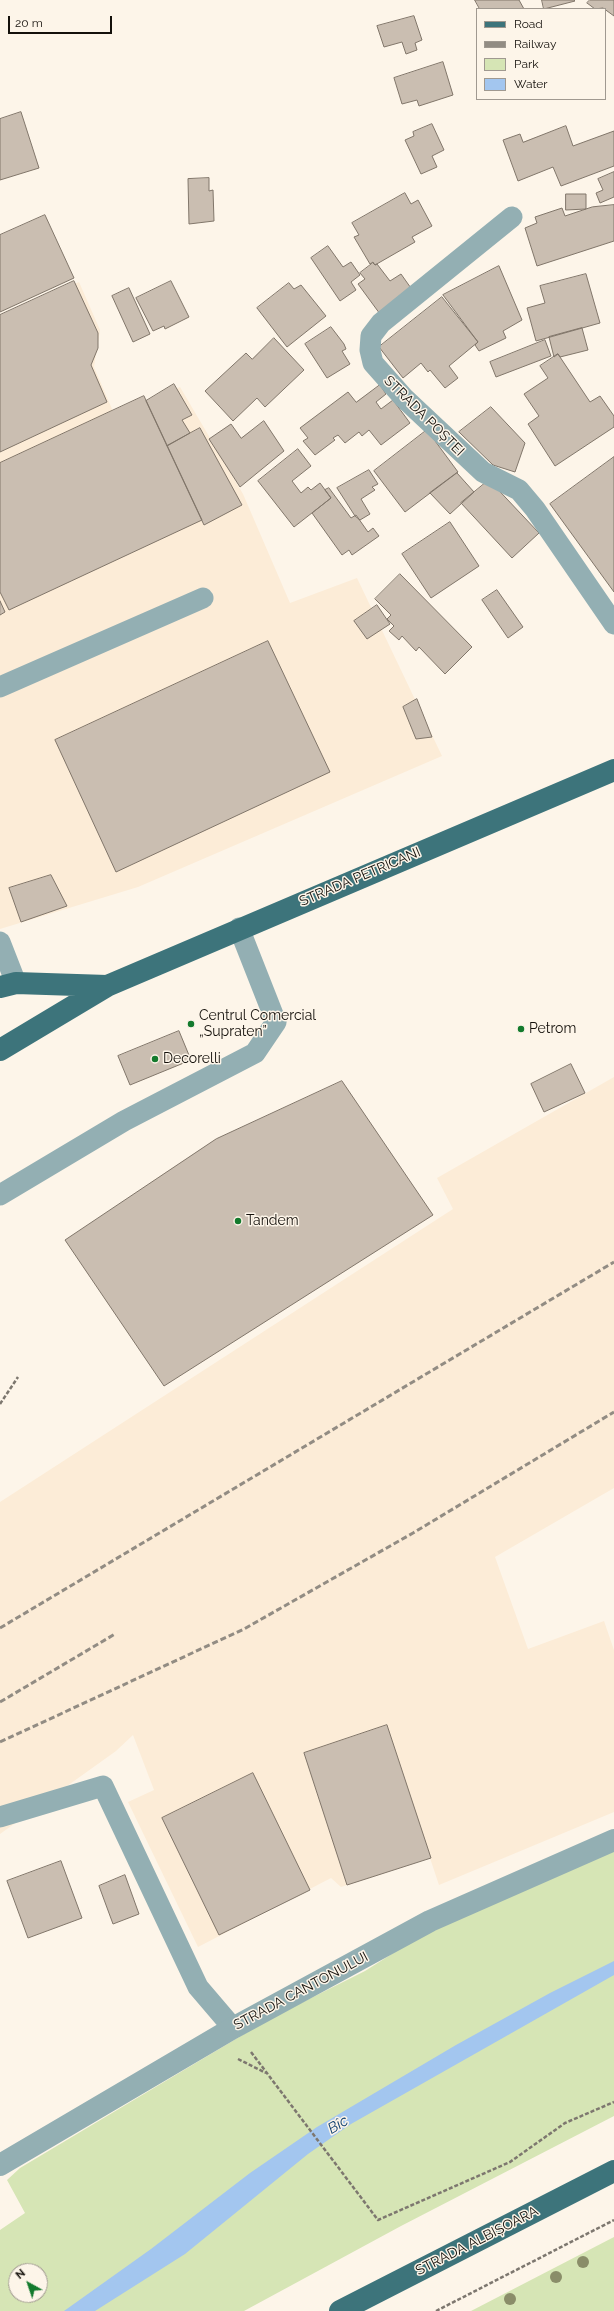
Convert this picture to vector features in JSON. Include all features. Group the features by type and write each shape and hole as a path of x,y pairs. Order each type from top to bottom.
{"main road":[{"name":"STRADA PETRICANI","path":"0,1050 107,986 239,928 614,770"},
{"name":"STRADA PETRICANI","path":"8,985 107,986"},
{"name":"STRADA ALBIȘOARA","path":"340,2311 614,2171"}],"street":[{"name":"STRADA CANTONULUI","path":"0,2165 233,2028 430,1921 614,1840"}],"lane":[{"name":"STRADA POȘTEI","path":"512,217 381,323 371,336 370,350 373,363 404,398 483,472 519,490 535,509 614,624"},
{"path":"0,687 203,598"},
{"path":"0,1195 124,1121 255,1052 276,1022 239,928"},
{"path":"0,942 8,985"},
{"path":"0,1818 103,1786 198,1986 233,2028"}],"path":[{"path":"0,1404 18,1377"},
{"path":"267,2073 378,2220 510,2162 565,2123 614,2102"},
{"path":"436,2311 614,2220"}],"shaded area":[{"path":"79,282 100,330 94,367 115,416 180,387 243,494 290,603 357,578 442,756 138,887 0,929 0,318"},
{"path":"614,1077 614,1488 495,1557 528,1649 604,1621 614,1650 614,1812 439,1885 430,1858 341,1887 331,1878 198,1947 128,1802 154,1790 133,1735 116,1751 0,1834 0,1502 453,1209 437,1178"}],"green space":[{"path":"614,1848 614,2116 401,2226 244,2311 0,2311 0,2230 25,2213 7,2180 20,2168 271,2018 365,1971 447,1919"},
{"path":"614,2237 614,2311 471,2311"}],"water":[{"name":"Bîc","path":"614,1961 614,1975 351,2124 308,2154 185,2254 95,2311 64,2311 151,2249 250,2173 317,2127 456,2045 550,1993"}],"building":[{"path":"475,0 519,0 523,8 479,8"},
{"path":"542,0 575,1 548,8 544,8"},
{"path":"590,0 614,0 614,16 606,10 606,8 594,8 587,3"},
{"path":"414,16 422,40 415,43 417,50 406,54 402,42 384,47 377,26"},
{"path":"443,62 453,95 419,106 417,100 402,104 394,78"},
{"path":"21,112 39,168 0,180 0,119"},
{"path":"432,124 444,150 432,156 437,167 421,174 405,140 414,136 413,132"},
{"path":"566,126 573,146 614,131 614,166 561,186 553,167 518,181 503,140 520,134 523,142"},
{"path":"614,172 614,197 600,203 596,193 603,190 598,179"},
{"path":"209,178 209,191 213,190 214,221 189,224 188,179"},
{"path":"405,193 411,204 418,200 432,226 412,237 415,242 375,265 373,262 370,264 354,237 359,235 352,223"},
{"path":"566,194 586,194 586,209 566,210"},
{"path":"614,205 614,241 537,266 525,228 537,223 535,217 562,208 565,216 592,207"},
{"path":"45,215 74,278 0,312 0,235"},
{"path":"328,246 343,267 351,262 360,275 351,282 356,290 340,301 311,258"},
{"path":"373,263 375,265 377,264 390,281 401,274 413,291 380,314 358,284 365,279 360,273"},
{"path":"499,266 522,320 503,331 506,338 479,351 475,345 478,342 443,295"},
{"path":"586,274 600,323 536,341 527,308 545,303 540,286"},
{"path":"74,281 98,333 98,348 91,365 107,402 0,452 0,315"},
{"path":"171,281 189,317 165,329 164,326 153,331 136,298"},
{"path":"289,283 294,289 301,285 326,316 287,347 257,308"},
{"path":"129,288 150,334 133,342 112,296"},
{"path":"442,297 478,342 449,366 458,378 445,388 430,370 428,372 421,363 403,378 379,347"},
{"path":"331,327 344,344 346,349 342,351 350,364 327,378 305,344"},
{"path":"582,328 588,350 560,357 558,354 554,357 549,337"},
{"path":"274,338 304,370 265,407 257,398 233,421 205,391 246,353 252,359"},
{"path":"545,340 551,356 496,377 490,362"},
{"path":"558,354 590,402 600,396 614,416 614,427 555,466 528,424 539,416 524,394 548,378 540,366"},
{"path":"174,384 192,415 182,420 190,433 167,446 146,401"},
{"path":"380,385 386,394 376,402 381,409 393,400 410,423 381,445 369,430 362,436 359,432 345,443 338,435 333,438 335,440 315,455 303,441 308,438 300,428 348,392 356,402"},
{"path":"144,396 202,520 9,610 0,592 0,463"},
{"path":"491,407 525,443 515,472 493,465 459,432"},
{"path":"264,421 284,451 240,487 209,439 231,424 241,438"},
{"path":"200,428 242,505 204,525 167,446"},
{"path":"427,430 458,472 405,512 374,471"},
{"path":"298,449 311,466 292,481 301,493 308,487 311,490 320,483 331,498 294,527 258,481"},
{"path":"614,457 614,592 550,504"},
{"path":"369,470 378,484 372,487 375,490 361,499 370,514 360,520 355,516 337,488"},
{"path":"457,473 474,492 450,514 430,493"},
{"path":"489,480 539,533 512,558 461,503"},
{"path":"329,488 351,518 356,515 368,532 373,528 379,536 352,555 349,550 342,555 312,513 331,498 325,490"},
{"path":"450,522 479,566 431,598 402,554"},
{"path":"400,574 472,647 445,674 419,647 416,651 402,636 399,640 389,631 394,626 387,619 391,615 375,599"},
{"path":"497,590 523,627 508,638 482,600"},
{"path":"0,601 5,612 0,615"},
{"path":"377,605 390,624 367,639 354,621"},
{"path":"268,641 330,772 116,872 55,740"},
{"path":"417,699 432,737 416,739 403,707"},
{"path":"51,875 67,906 21,922 9,888"},
{"path":"179,1031 191,1060 130,1085 118,1056"},
{"path":"571,1064 585,1093 544,1112 531,1084"},
{"path":"342,1081 433,1215 164,1386 65,1240 216,1139"},
{"path":"387,1725 431,1858 347,1885 304,1753"},
{"path":"253,1773 310,1890 219,1935 162,1818"},
{"path":"61,1861 82,1918 28,1938 7,1881"},
{"path":"125,1875 139,1914 113,1924 99,1886"}],"railway":[{"path":"0,1628 614,1262"},
{"path":"0,1742 244,1629 413,1533 614,1412"},
{"path":"0,1702 115,1634"}],"place":[{"name":"Centrul Comercial „Supraten”","path":"191,1024"},
{"name":"Petrom","path":"521,1029"},
{"name":"Decorelli","path":"155,1059"},
{"name":"Tandem","path":"238,1221"}]}
